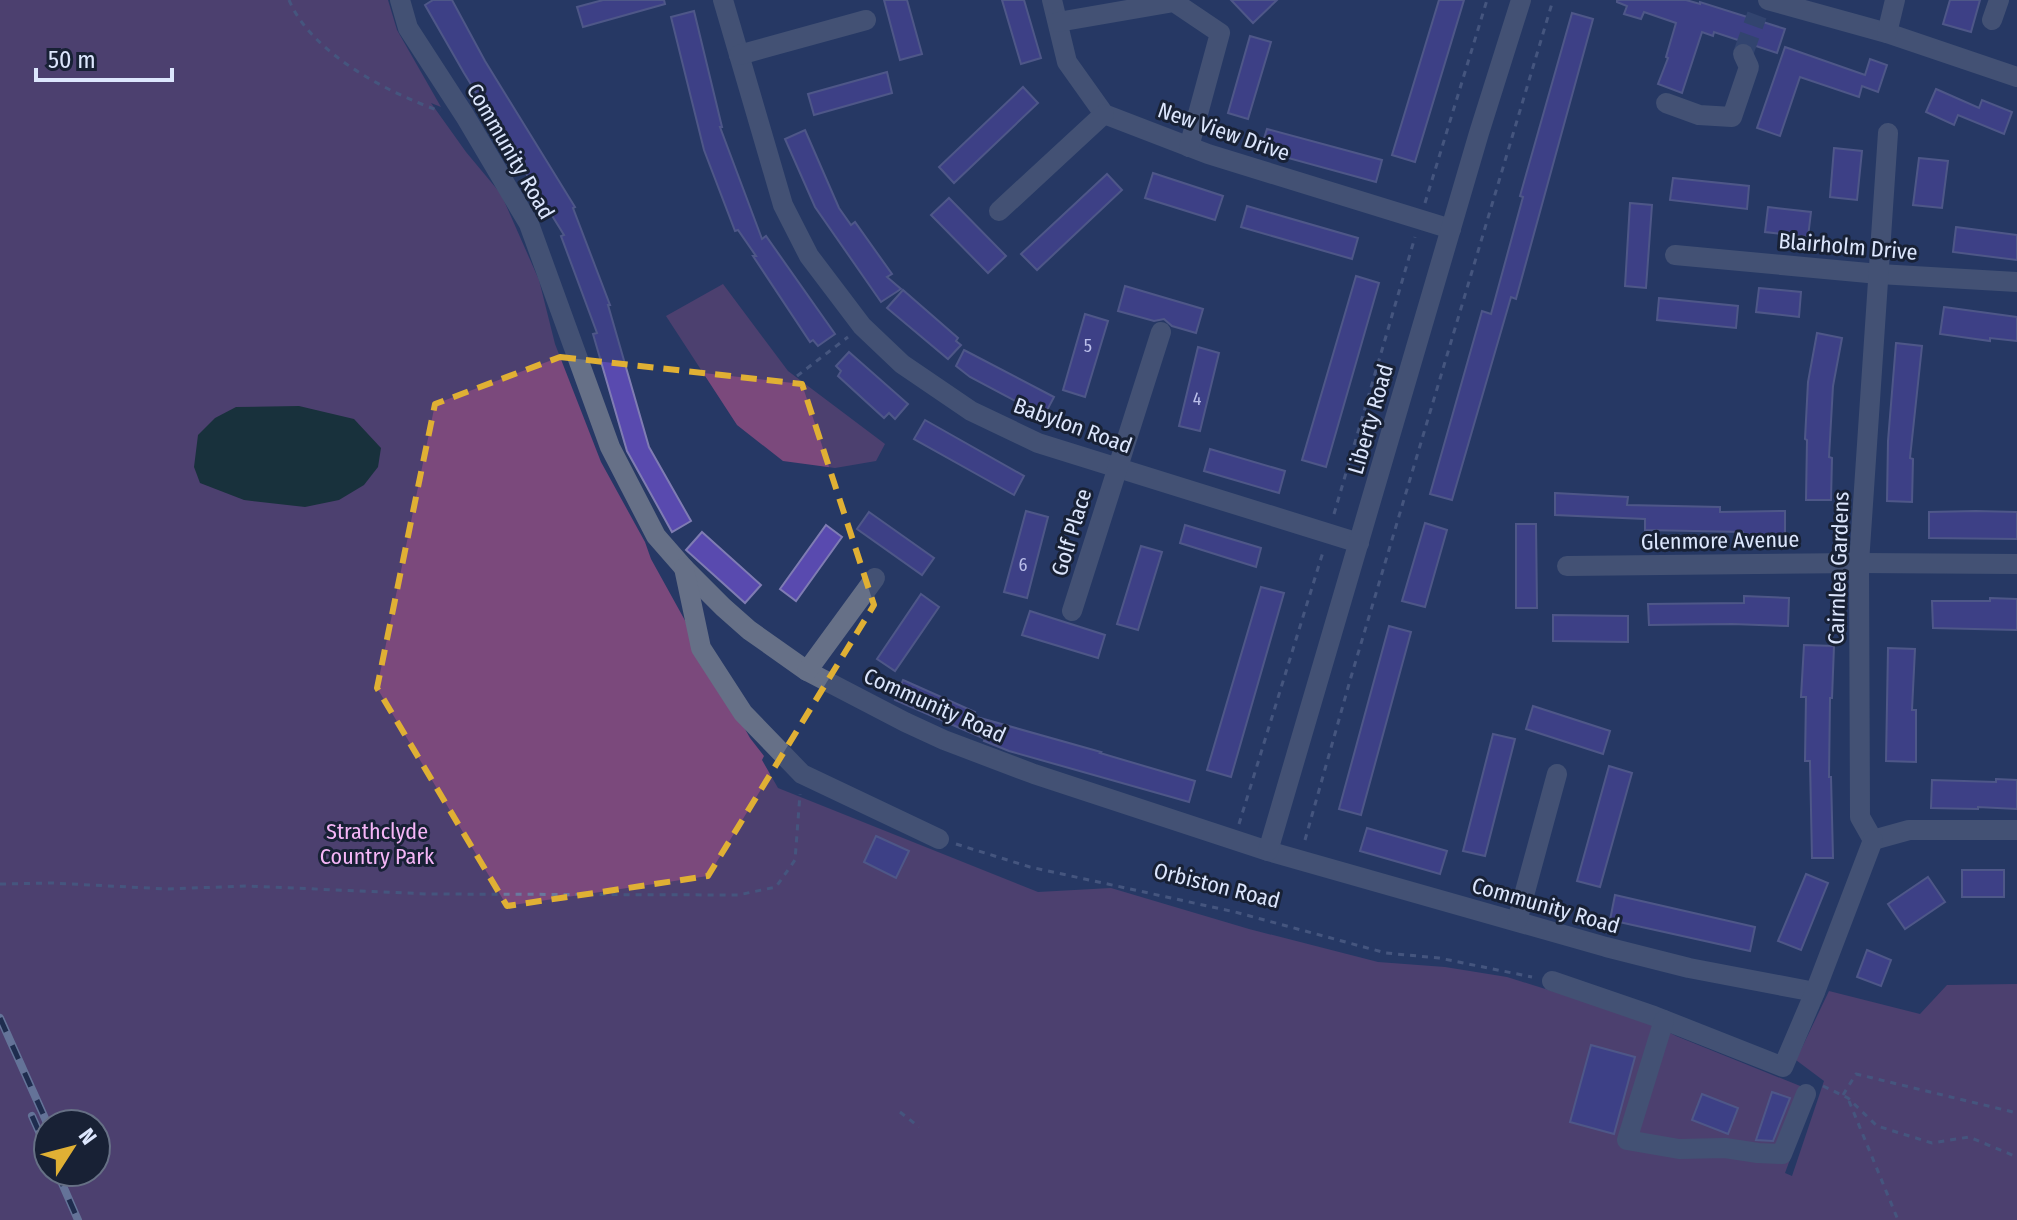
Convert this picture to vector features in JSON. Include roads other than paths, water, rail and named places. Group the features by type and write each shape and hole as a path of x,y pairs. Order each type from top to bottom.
{"street":[{"name":"Community Road","path":"400,0 408,28 529,224 610,447 656,536 723,607 749,630 807,671 944,740 1034,774 1268,851 1606,947 1689,968 1815,992"},
{"name":"Babylon Road","path":"723,0 783,205 809,256 862,326 902,364 971,411 1038,443 1359,543"},
{"path":"999,211 1104,114 1067,62 1052,0"},
{"name":"Liberty Road","path":"1268,851 1521,0"},
{"path":"1887,33 1895,0"},
{"path":"1992,20 1999,0"},
{"path":"1058,22 1174,2 1220,33 1189,147"},
{"path":"1763,5 1887,33 2017,77"},
{"path":"739,55 866,20"},
{"path":"1666,103 1699,115 1732,117 1749,67 1743,54"},
{"name":"New View Drive","path":"1104,114 1208,154 1451,229"},
{"name":"Cairnlea Gardens","path":"1873,840 1860,817 1859,563 1888,133"},
{"name":"Blairholm Drive","path":"1675,255 1879,274 2017,282"},
{"name":"Golf Place","path":"1072,611 1161,332"},
{"name":"Glenmore Avenue","path":"1567,566 2017,564"},
{"path":"684,568 701,648 743,713 802,774 939,839"},
{"path":"807,671 875,578"},
{"path":"1517,921 1557,774"},
{"path":"1552,981 1664,1020 1783,1067 1873,840 1909,830 2017,830"},
{"path":"1664,1020 1627,1140 1679,1149 1725,1148 1782,1154 1810,1088"}],"tunnel":[{"path":"1743,54 1757,15"}],"railway":[{"path":"0,1018 40,1108"},
{"path":"64,1188 78,1220"}],"park label":[{"name":"Strathclyde Country Park","path":"377,844"}]}
